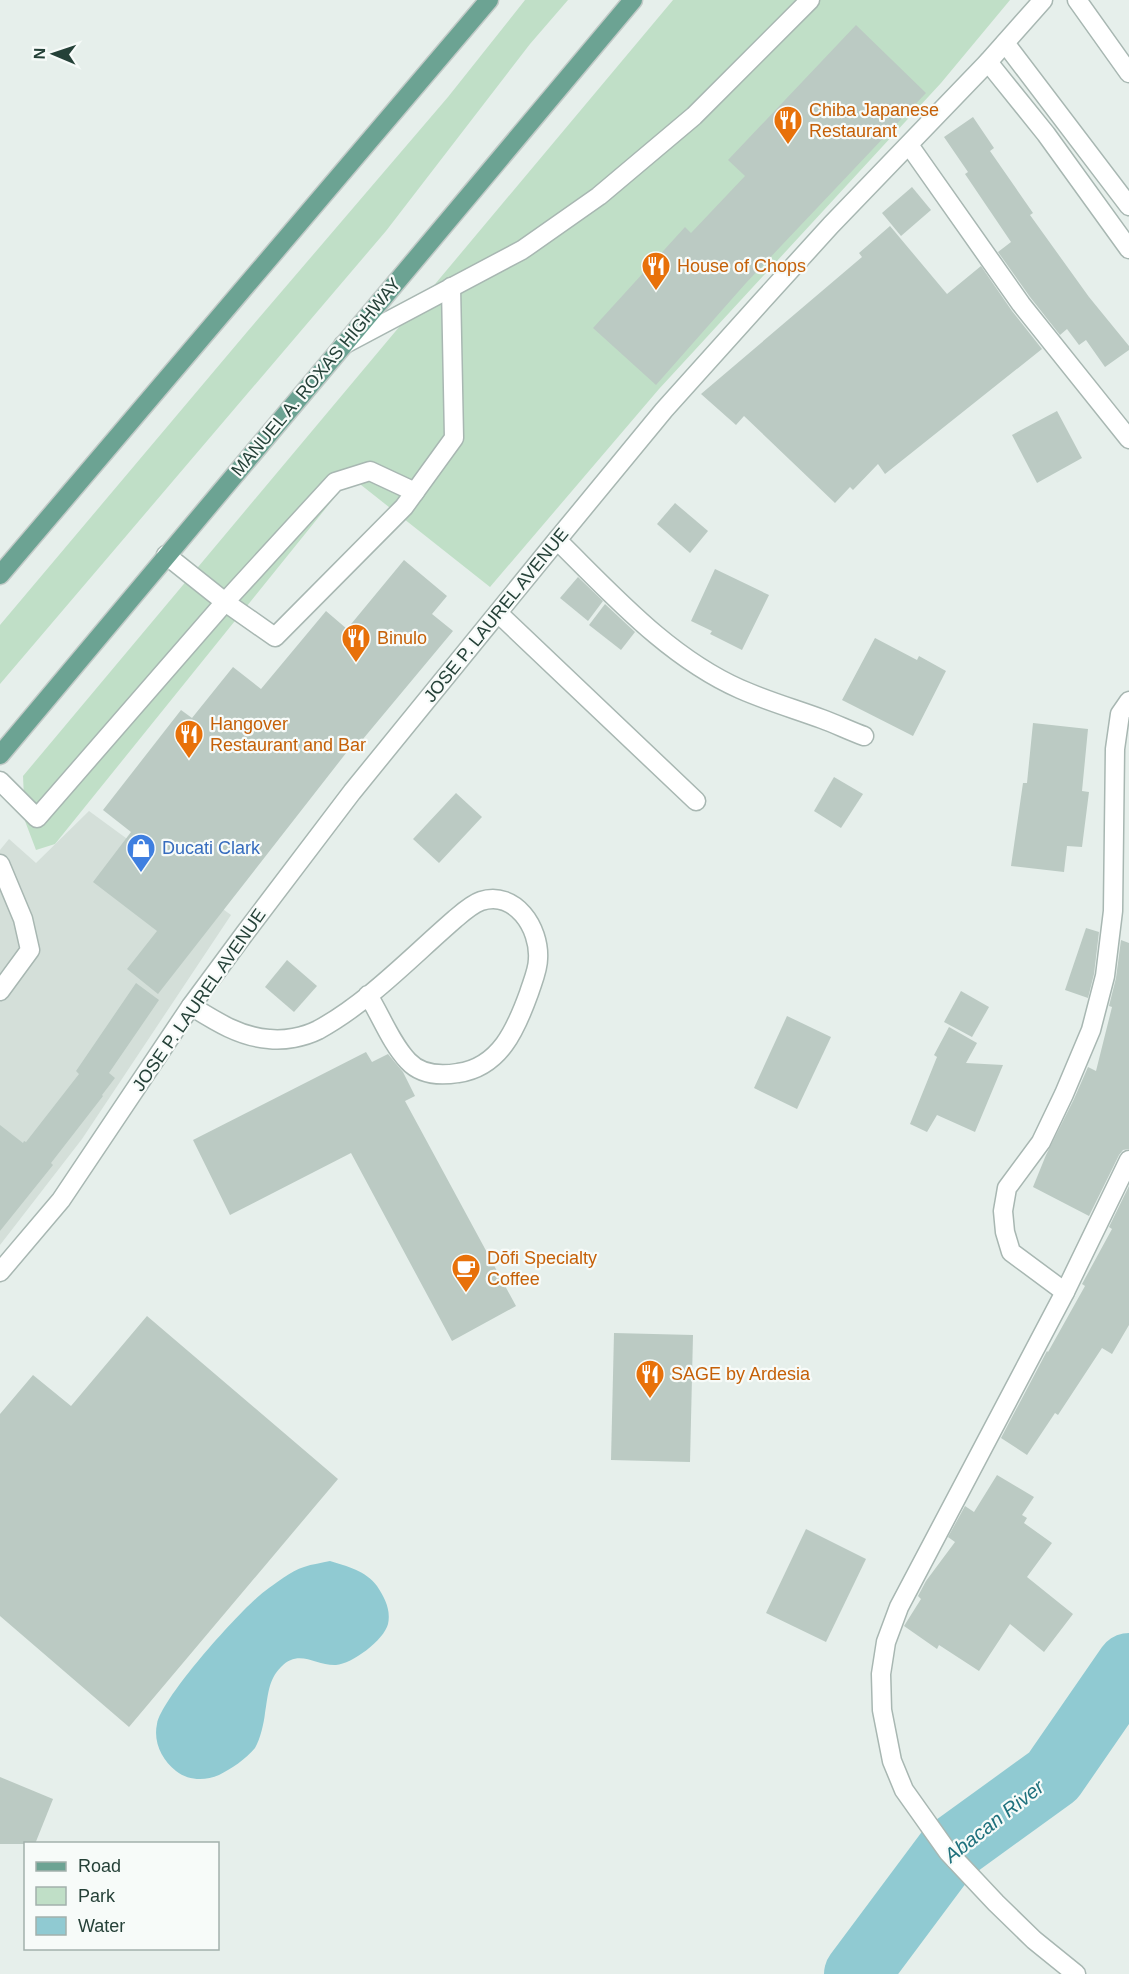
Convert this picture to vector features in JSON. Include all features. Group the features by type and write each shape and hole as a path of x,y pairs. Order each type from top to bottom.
{"main road":[{"path":"0,575 489,0"},
{"name":"MANUEL A. ROXAS HIGHWAY","path":"0,755 633,0"}],"street":[{"path":"342,346 522,250 599,196 694,116 810,0"},
{"name":"JOSE P. LAUREL AVENUE","path":"0,1272 61,1200 191,1006 352,792 664,410 831,225 988,62 1043,0"},
{"path":"1077,0 1129,73"},
{"path":"1005,43 1129,206"},
{"path":"988,62 1128,244"},
{"path":"1046,135 1064,119"},
{"path":"909,145 1021,304 1129,439"},
{"path":"166,555 225,602 275,637 404,507 454,438 451,287"},
{"path":"0,781 37,818 225,602 335,482 370,471 415,492"},
{"path":"558,540 629,612 679,653 703,669 740,689 864,736"},
{"path":"498,613 696,801"},
{"path":"1065,1292 1011,1252 1005,1232 1003,1211 1007,1188 1041,1142 1068,1083 1091,1030 1105,976 1113,910 1114,749 1120,714 1129,701"},
{"path":"0,864 23,919 30,950 0,991"},
{"path":"191,1006 222,1025 249,1036 271,1040 293,1038 316,1031 368,995 461,914 480,902 497,900 514,906 527,917 537,939 538,960 521,1016 504,1046 485,1064 463,1073 445,1076 432,1074 419,1070 408,1061 368,995"},
{"path":"1076,1974 1034,1940 948,1852 904,1790 892,1761 882,1710 881,1674 886,1642 899,1606 996,1426 1129,1160"}],"shaded area":[{"path":"89,811 231,915 82,1139 0,1245 0,850 9,839 36,863"}],"green space":[{"path":"525,0 568,0 530,44 386,231 0,684 0,625 448,97"},
{"path":"673,0 1010,0 941,83 659,389 490,587 351,477 55,844 36,850 25,821 23,776"}],"water":[{"path":"330,1561 362,1573 377,1586 385,1600 389,1614 388,1624 380,1637 358,1656 343,1664 329,1665 301,1658 288,1661 277,1672 271,1683 257,1745 243,1760 219,1775 203,1779 192,1778 176,1771 163,1756 156,1737 157,1724 162,1711 173,1694 222,1633 254,1600 299,1569"}],"building":[{"path":"856,25 926,93 746,283 656,385 593,328 685,227 691,233 745,176 728,160"},
{"path":"973,117 994,148 990,151 1033,213 1030,215 1089,297 1129,346 1129,350 1105,367 1086,340 1079,345 1067,329 1060,335 998,252 1011,242 965,174 968,172 944,137"},
{"path":"912,187 931,210 901,236 882,213"},
{"path":"890,226 947,294 981,266 1042,349 885,474 878,464 853,490 850,487 835,503 744,416 736,425 701,394 862,257 859,253"},
{"path":"1057,411 1082,458 1037,483 1012,435"},
{"path":"675,503 708,531 690,553 657,524"},
{"path":"404,560 447,596 432,614 453,631 353,751 350,748 158,994 127,969 157,931 93,882 131,832 103,810 181,710 192,718 233,667 261,689 326,611 347,629"},
{"path":"715,569 769,595 742,650 710,634 712,631 691,621"},
{"path":"578,577 603,601 588,621 560,598"},
{"path":"605,604 635,632 621,650 589,625"},
{"path":"875,638 917,660 919,656 946,671 913,736 842,700"},
{"path":"1033,723 1088,729 1082,791 1089,792 1082,847 1067,846 1064,872 1011,866 1023,783 1027,783"},
{"path":"834,777 863,794 841,828 814,811"},
{"path":"456,793 482,817 439,863 413,839"},
{"path":"1086,928 1099,932 1094,974 1088,998 1065,990"},
{"path":"1121,940 1129,943 1129,1149 1123,1150 1119,1155 1089,1216 1033,1187 1088,1067 1096,1071 1112,1007 1109,1006 1116,978"},
{"path":"287,960 317,986 294,1012 265,987"},
{"path":"136,983 159,1000 109,1073 115,1078 103,1096 51,1163 53,1165 0,1231 0,1125 23,1143 26,1142 79,1074 76,1071"},
{"path":"961,991 989,1007 972,1037 944,1022"},
{"path":"787,1016 831,1037 797,1109 754,1088"},
{"path":"949,1027 977,1043 966,1063 1003,1065 975,1132 937,1115 927,1132 910,1124 937,1057 934,1055"},
{"path":"366,1052 372,1062 388,1054 403,1072 415,1096 405,1101 516,1306 452,1341 351,1153 230,1215 193,1140"},
{"path":"1129,1186 1129,1325 1112,1354 1102,1348 1058,1415 1055,1413 1027,1455 1001,1438 1047,1351 1085,1286 1082,1284 1112,1229 1109,1227"},
{"path":"147,1316 338,1479 129,1727 0,1616 0,1414 33,1375 71,1406"},
{"path":"614,1333 693,1335 690,1462 611,1460"},
{"path":"997,1475 1034,1497 1022,1515 1027,1518 1024,1523 1052,1543 1027,1577 1073,1614 1044,1652 1010,1624 979,1671 939,1645 937,1649 904,1626 921,1599 918,1596 926,1581 955,1542 948,1537 965,1506 974,1512"},
{"path":"806,1529 866,1559 826,1642 766,1613"},
{"path":"0,1777 53,1799 36,1842 0,1844"}],"waterway":[{"name":"Abacan River","path":"857,1974 948,1852 1053,1776 1129,1666"}],"place":[{"name":"Chiba Japanese Restaurant","path":"788,146"},
{"name":"House of Chops","path":"656,292"},
{"name":"Binulo","path":"356,664"},
{"name":"Hangover Restaurant and Bar","path":"189,760"},
{"name":"Ducati Clark","path":"141,874"},
{"name":"Dōfi Specialty Coffee","path":"466,1294"},
{"name":"SAGE by Ardesia","path":"650,1400"}]}
